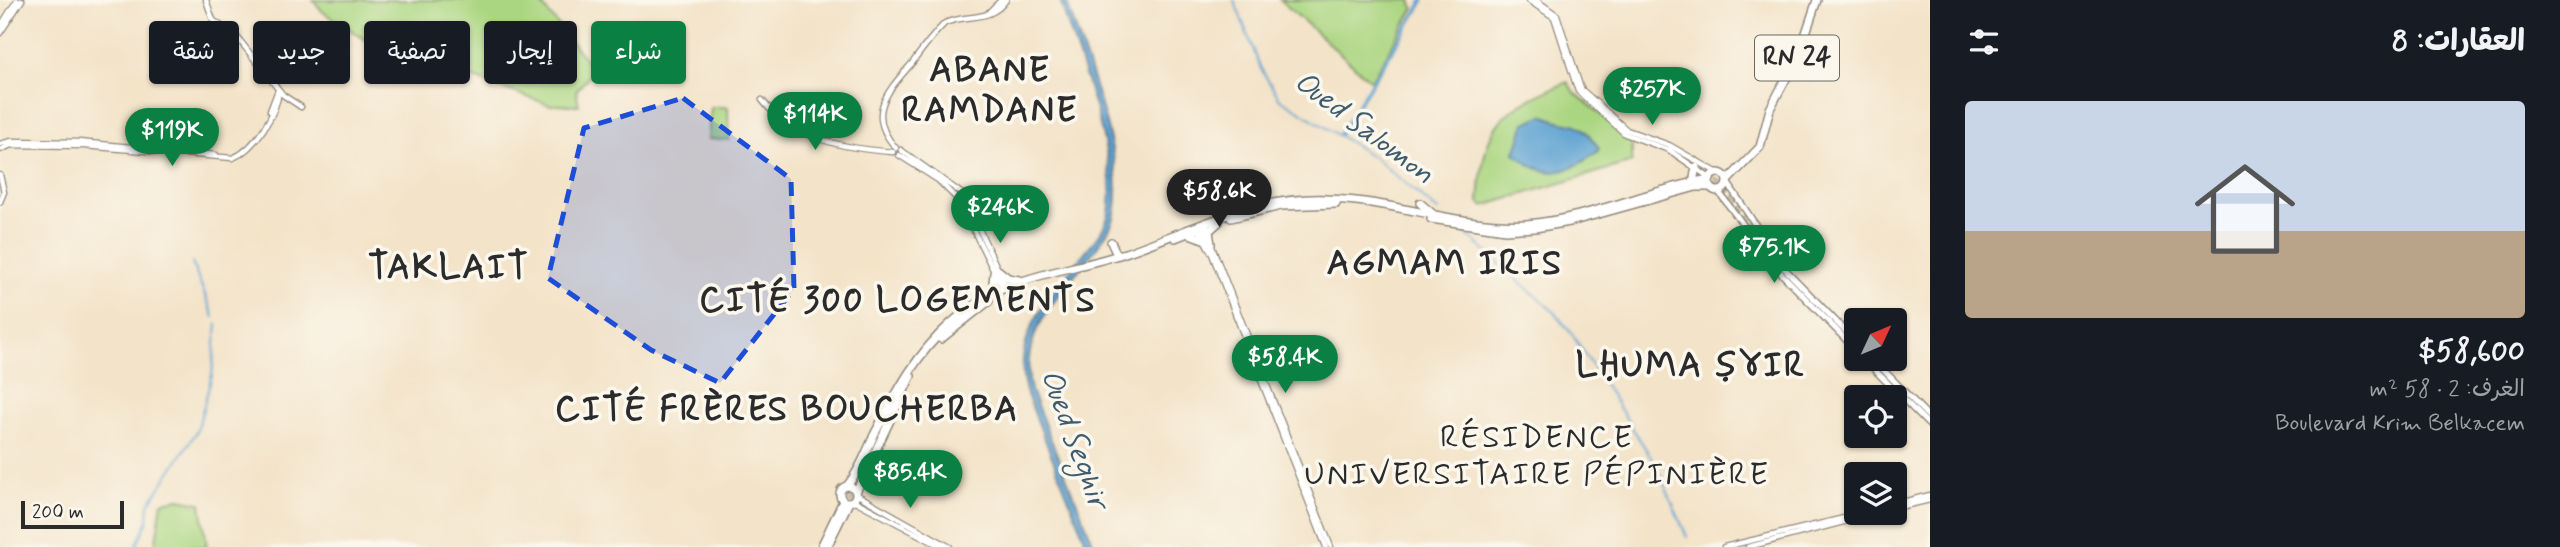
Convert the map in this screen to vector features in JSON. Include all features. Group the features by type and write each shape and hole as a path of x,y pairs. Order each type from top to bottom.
{"main road":[{"name":"RN 24","path":"1718,181 1760,147 1770,109 1799,54 1817,0"},
{"path":"1693,182 1696,167"},
{"path":"1097,262 1251,207 1314,199 1362,202 1499,224 1538,223 1693,182 1718,181"},
{"path":"850,496 874,441 908,380 938,342 976,309 1020,280 1132,255 1198,226 1281,206 1329,203 1473,226 1520,230 1570,222 1718,181"},
{"path":"1718,181 1774,256 1844,329"},
{"path":"1718,181 1774,266 1844,338"},
{"path":"1420,202 1433,215"},
{"path":"1186,233 1195,234 1209,242 1209,231 1219,222"},
{"path":"1111,242 1117,255"},
{"path":"824,547 902,382 919,356 959,316 991,295 1070,268"},
{"path":"991,295 996,272 1007,278 1020,280"},
{"path":"1876,371 1930,426"},
{"path":"1885,371 1930,418"}],"street":[{"path":"0,26 17,0"},
{"path":"0,33 22,0"},
{"path":"206,0 213,20 237,37 279,90 301,107"},
{"path":"977,231 959,201 938,180 897,151 885,134 881,117 883,104 893,83 945,23 956,18 983,17 1004,0"},
{"path":"1528,0 1554,17 1578,91 1625,134 1669,150 1718,181"},
{"path":"1536,0 1557,15 1581,89 1626,130 1669,145 1718,181"},
{"path":"0,147 84,146 233,159 246,149 271,115 279,90"},
{"path":"762,100 784,123 819,140 897,151 965,198 977,231 1005,289"},
{"path":"0,175 4,192 0,201"},
{"path":"959,201 959,195 965,198"},
{"path":"1198,226 1209,242 1329,547"},
{"path":"850,496 942,547"},
{"path":"850,496 950,547"},
{"path":"1907,503 1930,498"},
{"path":"1724,547 1844,518"},
{"path":"1748,547 1844,522"}],"highlighted area":[{"path":"683,98 791,179 794,289 720,383 651,350 548,278 584,128"}],"green space":[{"path":"313,0 538,0 555,21 484,21 484,82 470,77 470,21 364,21 364,39 350,30 350,21 337,21 323,12"},
{"path":"1280,0 1411,0 1414,8 1371,81"},
{"path":"577,49 591,66 591,74 576,91 579,105 550,105 491,84 577,84"},
{"path":"1568,82 1573,91 1632,141 1632,162 1483,206 1479,202 1485,153 1500,122 1526,101"},
{"path":"711,107 728,107 729,140 708,139"},
{"path":"179,499 201,503 207,547 155,547 162,502"}],"water":[{"path":"1060,0 1066,0 1103,111 1116,172 1117,199 1113,221 1108,231 1043,318 1035,334 1028,371 1031,391 1095,547 1088,547 1026,392 1023,371 1024,352 1037,316 1101,231 1108,217 1111,194 1109,168 1096,109"},
{"path":"1543,115 1579,126 1599,148 1597,152 1576,166 1556,172 1536,168 1526,162 1515,153 1525,123"}],"waterway":[{"name":"Oued Salomon","path":"1234,0 1261,69 1280,99 1375,158 1438,211"},
{"path":"1339,135 1424,0"},
{"name":"Oued Salomon","path":"1463,231 1555,313 1572,334 1656,465 1687,537"},
{"path":"192,263 214,317"},
{"path":"136,547 148,520 149,504 197,431 212,375 217,324"}],"tunnel":[{"path":"1698,164 1723,187"},
{"path":"1705,182 1723,187 1756,229"},
{"path":"844,506 854,484"}],"district":[{"name":"ABANE RAMDANE","path":"990,91"},
{"name":"AGMAM IRIS","path":"1445,264"},
{"name":"TAKLAIT","path":"449,268"},
{"name":"CITÉ 300 LOGEMENTS","path":"898,301"},
{"name":"LḤUMA ṢƔIR","path":"1691,366"},
{"name":"CITÉ FRÈRES BOUCHERBA","path":"787,410"},
{"name":"RÉSIDENCE UNIVERSITAIRE PÉPINIÈRE","path":"1537,456"}],"water label":[{"name":"Oued Seghir","path":"1074,439"}]}
